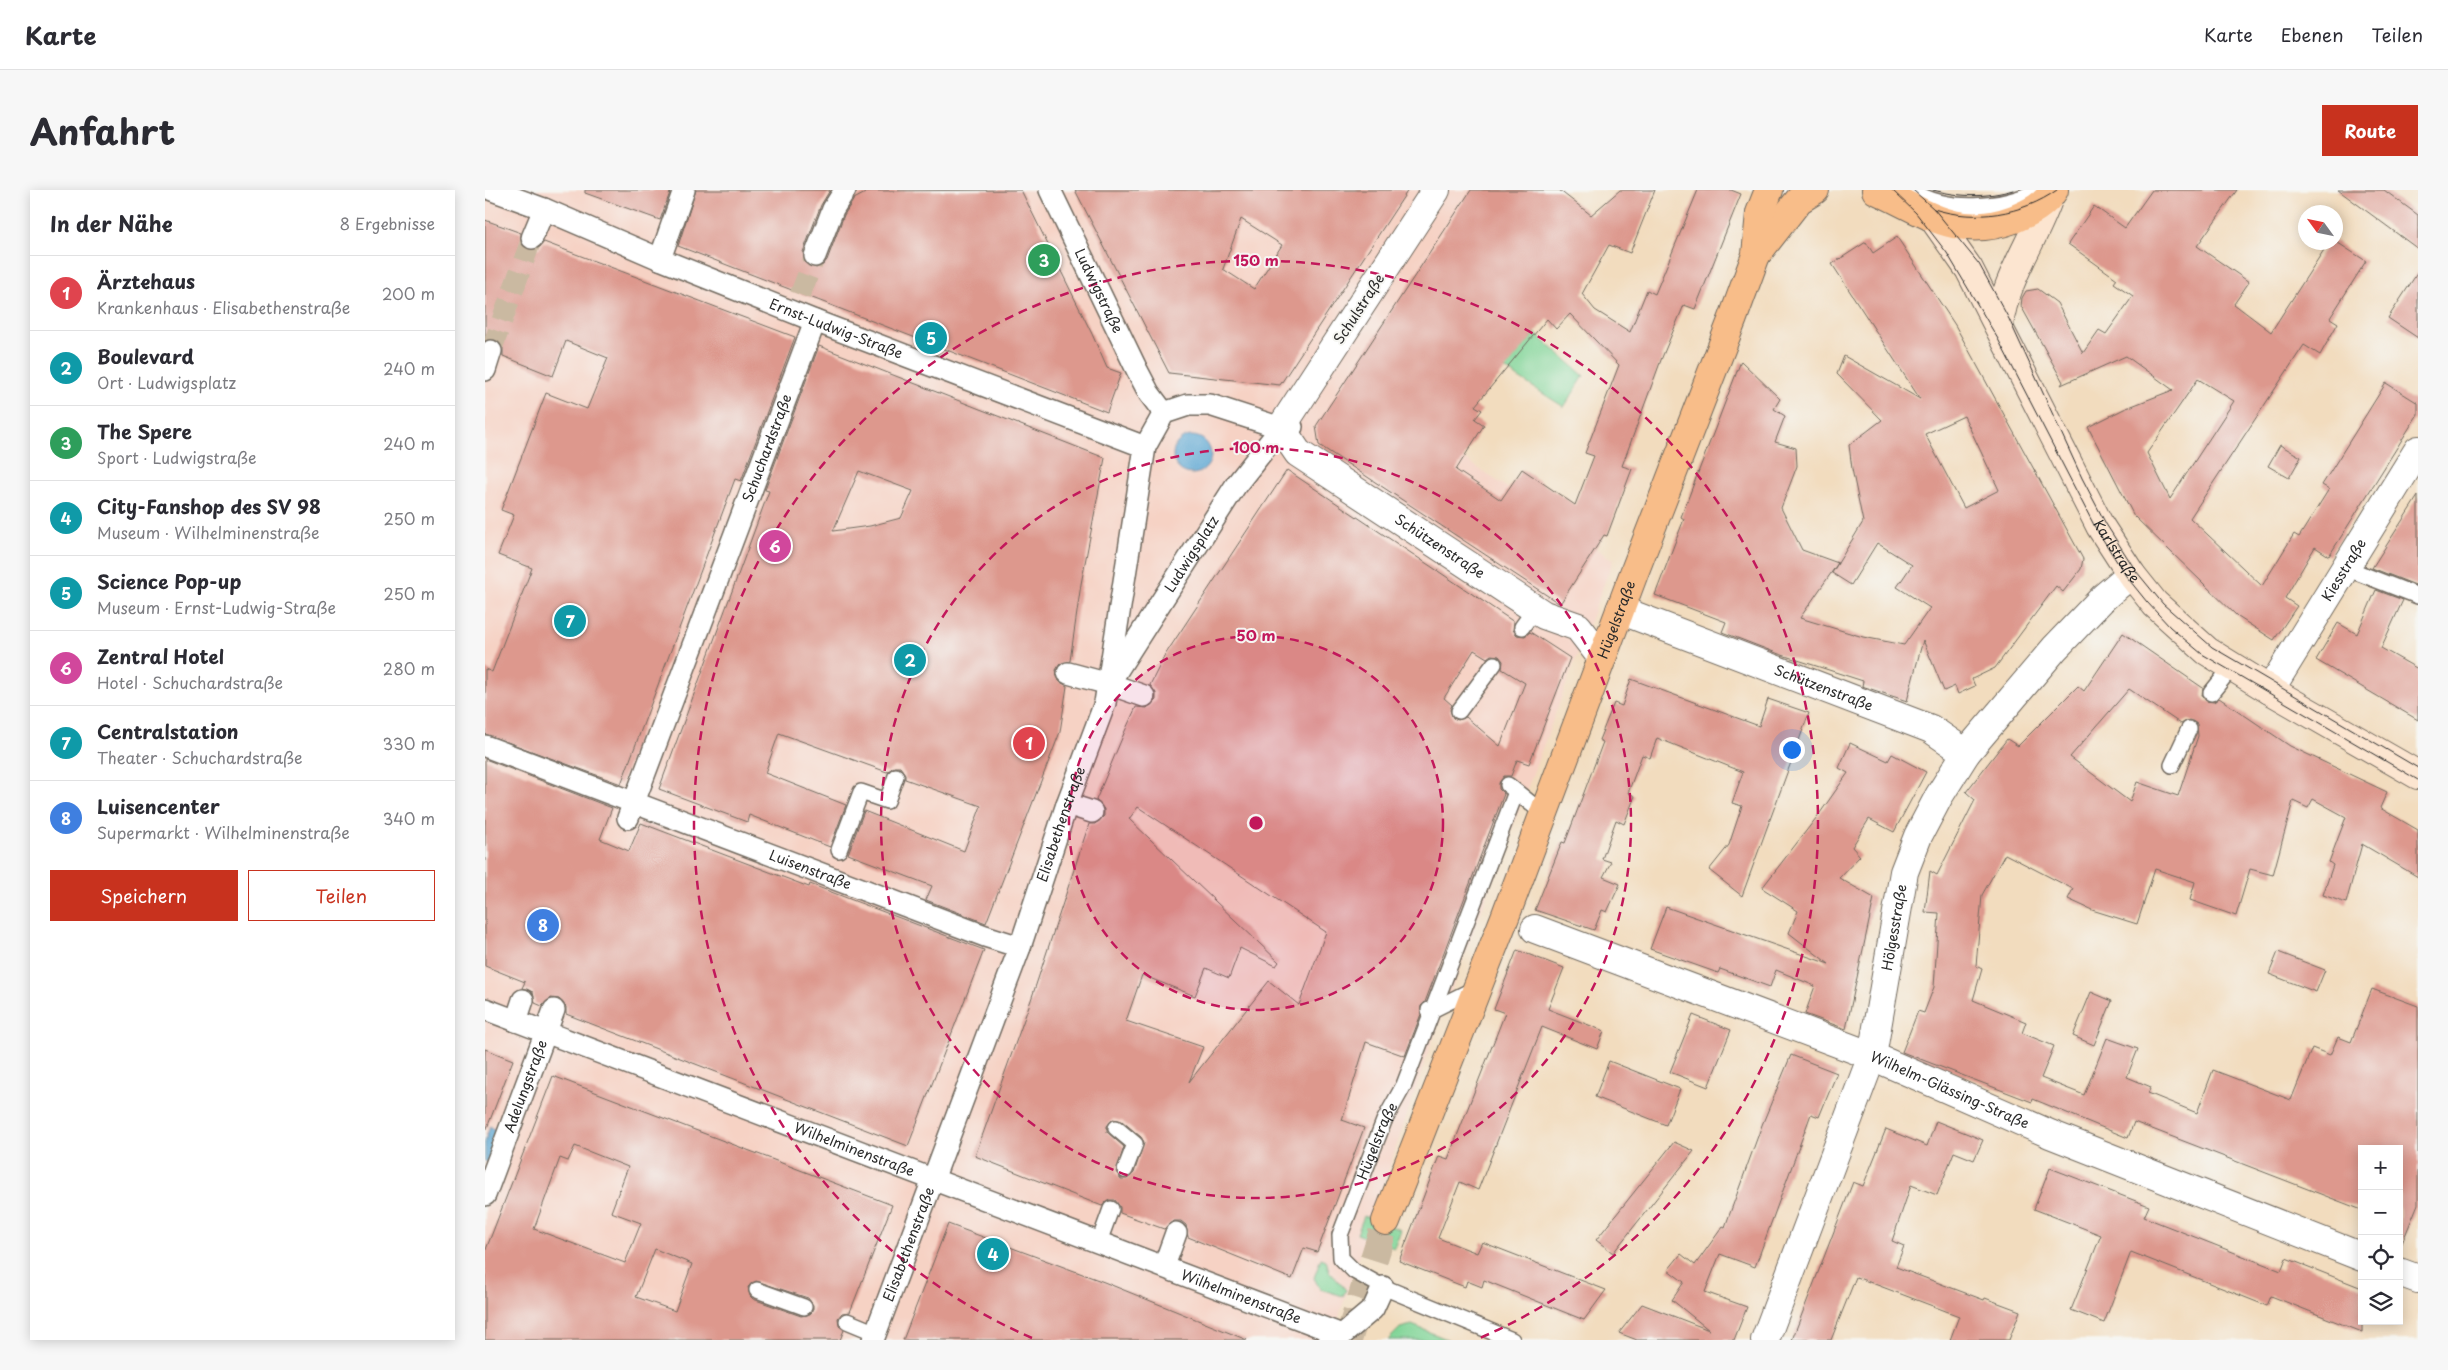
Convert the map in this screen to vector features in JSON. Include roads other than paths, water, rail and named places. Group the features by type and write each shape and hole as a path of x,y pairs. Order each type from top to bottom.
{"main road":[{"name":"Hügelstraße","path":"1386,1222 1545,814 1620,610 1756,255 1760,214 1769,190"},
{"name":"Hügelstraße","path":"1756,255 1799,200 1815,190"},
{"name":"Karlstraße","path":"1877,190 1933,218"},
{"name":"Karlstraße","path":"1915,191 1969,269 2100,526 2131,574 2155,604 2177,626 2207,651 2269,690 2418,775"},
{"path":"1933,218 1969,228 1990,226 2026,214 2047,193"},
{"path":"1999,326 2001,305 2038,227 2047,193"}],"street":[{"name":"Ernst-Ludwig-Straße","path":"492,190 544,209 660,259 797,303 815,321 1139,444"},
{"path":"660,259 684,190"},
{"path":"815,256 833,209 845,190"},
{"name":"Ludwigstraße","path":"1050,190 1149,393 1164,413"},
{"name":"Schulstraße","path":"1286,427 1436,190"},
{"path":"533,238 544,209"},
{"name":"Schuchardstraße","path":"631,810 712,621 815,321"},
{"path":"1107,693 1139,444 1164,413 1188,405 1209,405 1286,427"},
{"name":"Schützenstraße","path":"1286,427 1298,453 1529,618 1545,614 1578,627 1602,658"},
{"name":"Ludwigsplatz","path":"1107,693 1236,485 1286,427"},
{"name":"Kiesstraße","path":"2269,690 2418,450"},
{"name":"Hölgesstraße","path":"1765,1340 1872,1056 1904,872 1918,836 1939,796 1967,753 2062,641 2104,597 2131,574"},
{"name":"Schützenstraße","path":"1620,610 1931,729 1967,753"},
{"path":"1068,674 1107,693 1144,696"},
{"name":"Elisabethenstraße","path":"874,1336 933,1178 936,1145 973,1054 1012,969 1067,804 1107,693"},
{"name":"Luisenstraße","path":"485,746 631,810 987,942 1019,948"},
{"path":"1067,804 1092,812"},
{"name":"Wilhelm-Glässing-Straße","path":"1535,929 1872,1056 2050,1134 2358,1255"},
{"path":"989,983 1012,969"},
{"path":"516,1021 523,1000"},
{"name":"Wilhelminenstraße","path":"485,1009 1163,1266 1327,1336"},
{"path":"546,1032 554,1010"},
{"name":"Adelungstraße","path":"485,1195 546,1032"},
{"name":"Wilhelminenstraße","path":"1163,1266 1176,1233"},
{"path":"2403,1273 2418,1279"},
{"path":"1327,1336 1373,1310 1383,1287"}],"lane":[{"path":"1915,191 1937,201 1974,207 2047,193"},
{"path":"2346,568 2418,596"},
{"path":"1459,710 1494,664"},
{"path":"2211,693 2232,667"},
{"path":"2172,766 2189,729"},
{"path":"839,850 861,792 887,800 896,776"},
{"name":"Hügelstraße","path":"1383,1287 1354,1271 1341,1258 1340,1235 1384,1121 1403,1085 1427,1009 1512,788 1545,814"},
{"path":"1427,1009 1478,987"},
{"path":"1115,1128 1135,1144 1125,1170"},
{"path":"1099,1242 1111,1209"},
{"path":"1383,1287 1512,1340"},
{"path":"757,1290 804,1307"},
{"path":"847,1321 874,1336"}],"water":[{"path":"1192,436 1205,442 1211,455 1205,468 1192,474 1179,468 1173,455 1179,442"},
{"path":"490,1126 501,1134 490,1164 485,1161 485,1141"}],"tunnel":[{"path":"491,351 532,238"},
{"path":"800,295 815,256"},
{"path":"1348,1340 1386,1221"}],"tram line":[{"path":"1892,190 1916,213 1947,253 1998,339 2095,527 2126,576 2147,602 2170,627 2202,654 2418,780"},
{"path":"1913,190 1934,209 1979,264 2009,319 2082,478 2106,524 2136,571 2163,604 2212,647 2418,768"},
{"path":"1933,190 1973,196 2013,190"},
{"path":"1934,209 1965,215 1997,214 2029,205 2057,190"}],"place":[{"name":"The Spere","path":"1044,260"},
{"name":"Science Pop-up","path":"931,338"},
{"name":"Zentral Hotel","path":"775,546"},
{"name":"Centralstation","path":"570,621"},
{"name":"Boulevard","path":"910,660"},
{"name":"Ärztehaus","path":"1029,743"},
{"name":"Luisencenter","path":"543,925"},
{"name":"City-Fanshop des SV 98","path":"993,1254"}]}
